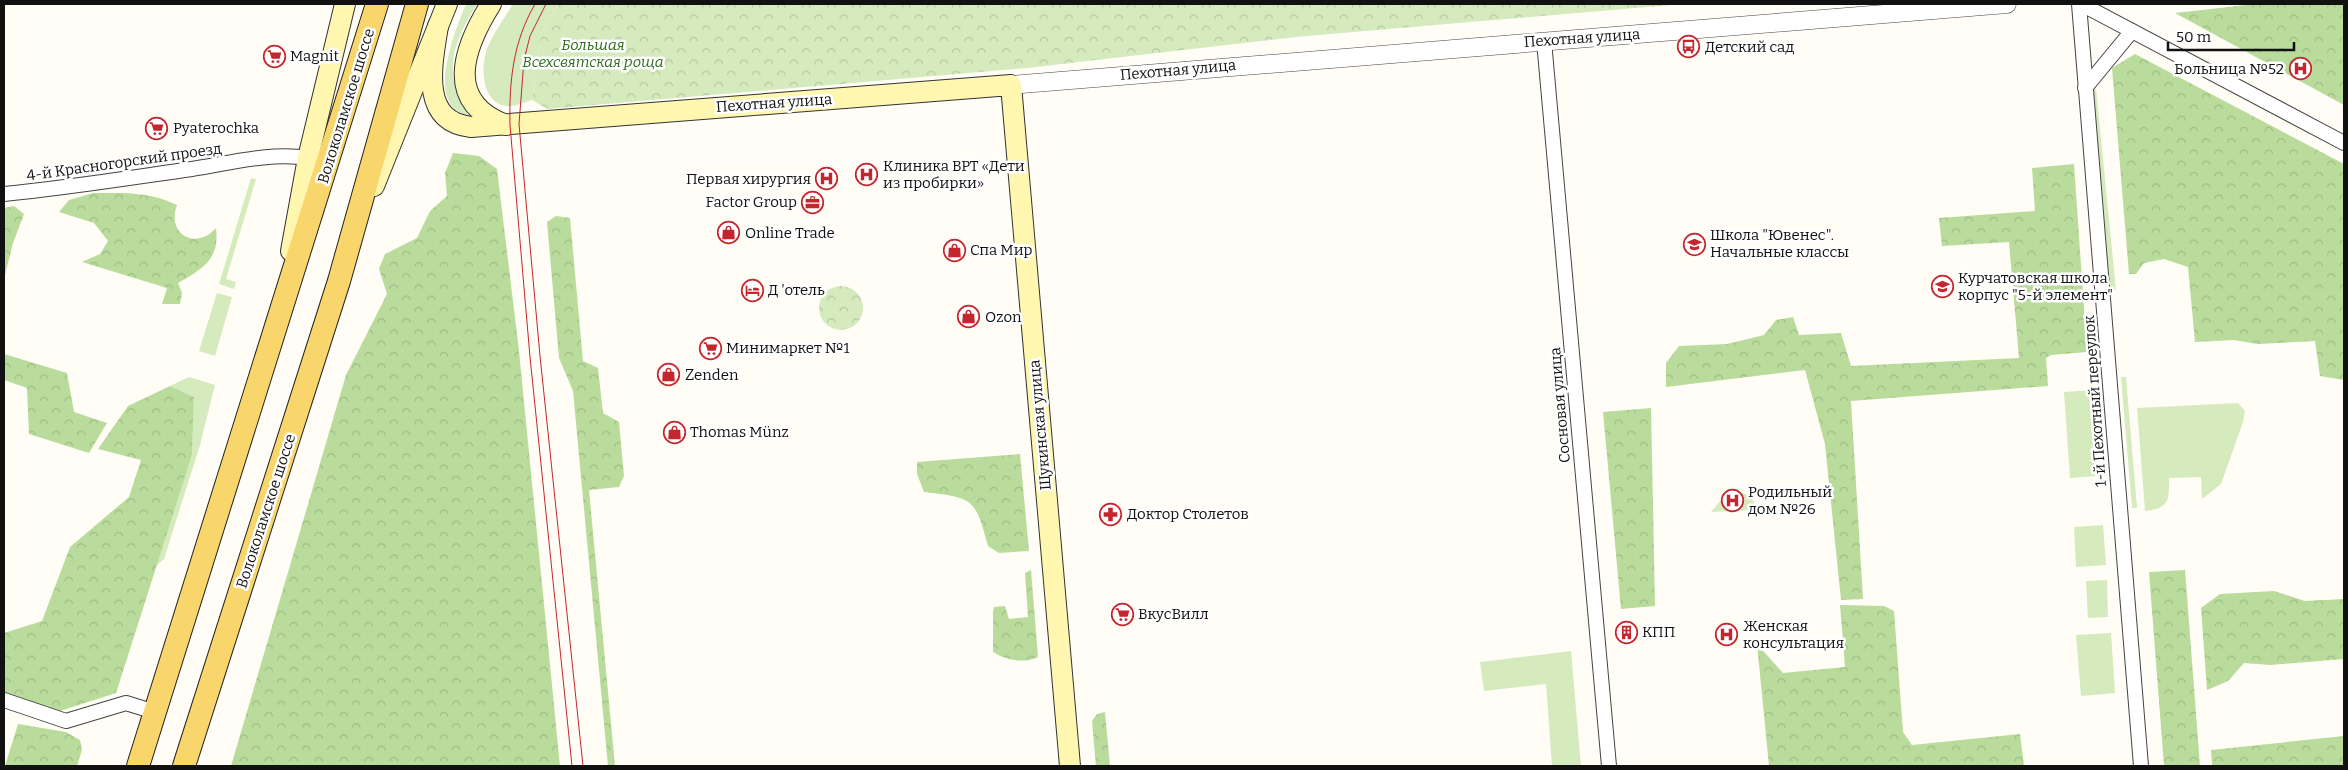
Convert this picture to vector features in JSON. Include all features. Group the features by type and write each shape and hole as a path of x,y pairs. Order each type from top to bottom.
{"main road":[{"name":"Волоколамское шоссе","path":"278,323 308,158 345,4"},
{"name":"Волоколамское шоссе","path":"138,766 377,4"},
{"name":"Волоколамское шоссе","path":"184,766 347,256 417,4"},
{"name":"Волоколамское шоссе","path":"347,256 447,4"},
{"path":"491,4 477,25 466,53 464,75 470,95 479,110 490,119 506,125"},
{"name":"Пехотная улица","path":"438,26 432,68 433,92 438,107 446,118 457,126 471,128 1011,85"},
{"name":"Щукинская улица","path":"1011,85 1070,766"},
{"path":"133,766 153,718"}],"street":[{"name":"Пехотная улица","path":"1011,85 2007,4"},
{"path":"2080,4 2344,143"},
{"name":"1-й Пехотный переулок","path":"2080,4 2085,88 2141,766"},
{"path":"2085,88 2132,31"},
{"name":"Сосновая улица","path":"1544,41 1609,766"},
{"name":"4-й Красногорский проезд","path":"4,194 74,187 249,160 292,156 308,158"},
{"path":"4,700 66,721 126,703 153,718"}],"green space":[{"path":"466,4 477,4 457,45 453,58 453,71 460,99 469,115 455,109 448,98 445,83 450,48"},
{"path":"513,4 558,4 541,35 532,100 506,106 497,103 487,90 484,81 484,61 489,44"},
{"name":"Большая Всехсвятская роща","path":"558,4 1683,4 1295,37 1027,68 547,109 532,100 541,35"},
{"name":"Больница №52","path":"2255,4 2344,4 2344,105 2175,13"},
{"path":"2135,54 2344,164 2344,380 2320,376 2315,341 2258,344 2233,340 2195,342 2188,267 2164,259 2144,263 2136,274 2129,274 2112,68"},
{"path":"2096,88 2116,290 2109,291 2092,92"},
{"path":"453,153 479,156 497,169 519,351 560,766 231,766 346,375 387,294 379,269 385,254 417,238 430,211 447,196 445,173"},
{"path":"2074,164 2087,352 2051,355 2046,358 2048,386 1851,401 1863,599 1841,600 1825,444 1805,370 1666,387 1666,363 1679,346 1727,344 1764,335 1776,320 1793,317 1799,335 1841,333 1851,366 2019,358 2009,242 1942,246 1939,218 2035,211 2032,168"},
{"path":"251,178 256,179 226,279 236,282 234,289 219,284"},
{"path":"93,193 125,193 167,200 177,205 175,215 179,231 185,236 192,238 208,235 216,228 215,248 208,262 195,273 178,283 182,293 180,304 162,304 167,288 82,262 100,254 108,241 94,223 59,212 69,200"},
{"path":"14,206 24,214 13,243 4,279 4,208"},
{"path":"556,216 570,218 583,361 598,368 603,413 619,422 624,476 619,487 589,490 615,766 608,766 573,391 559,358 547,222"},
{"path":"837,286 845,286 857,292 863,308 857,324 845,330 837,330 825,324 819,312 819,304 825,292"},
{"path":"217,293 232,297 215,356 199,351"},
{"path":"4,354 67,373 74,412 107,423 89,453 29,434 27,388 4,380"},
{"path":"189,377 215,385 200,445 164,559 156,566 192,455 194,397 170,386"},
{"path":"2121,377 2126,377 2137,508 2132,508"},
{"path":"170,386 194,397 192,455 116,693 60,711 4,693 4,633 42,621 70,547 129,497 141,460 98,449 128,406"},
{"path":"2093,390 2098,476 2070,478 2064,392"},
{"path":"2238,403 2245,411 2243,422 2221,484 2202,499 2201,477 2169,478 2169,492 2164,505 2145,511 2137,408"},
{"path":"1651,408 1655,606 1621,609 1603,412"},
{"path":"1020,454 1029,551 999,553 988,546 980,518 970,503 953,496 924,492 917,474 917,462"},
{"path":"1727,493 1742,493 1751,496 1755,505 1749,510 1711,512"},
{"path":"2103,525 2106,565 2076,567 2074,527"},
{"path":"1031,570 1038,657 1021,661 1009,659 993,652 994,607 1005,606 1009,619 1028,617 1025,573"},
{"path":"2185,570 2200,766 2164,766 2149,572"},
{"path":"2107,580 2108,617 2088,618 2086,581"},
{"path":"2274,591 2305,601 2344,599 2344,659 2271,665 2244,663 2228,681 2207,690 2201,608 2220,594"},
{"path":"1840,605 1884,606 1894,611 1903,732 1912,745 2020,734 2024,766 1769,766 1757,644 1783,673 1845,667"},
{"path":"2111,633 2115,693 2081,696 2076,635"},
{"path":"1571,651 1581,766 1552,766 1546,684 1484,691 1480,662"},
{"path":"1105,712 1110,766 1096,766 1092,721 1097,714"},
{"path":"18,724 66,732 80,740 82,750 77,766 5,766"},
{"path":"2344,736 2344,766 2212,766 2211,750"}],"tram line":[{"path":"535,4 517,47 510,93 510,125 530,357 572,766"},
{"path":"546,4 530,36 524,60 519,124 540,356 583,766"}],"place":[{"name":"Детский сад","path":"1689,47"},
{"name":"Magnit","path":"274,56"},
{"name":"Больница №52","path":"2300,69"},
{"name":"Pyaterochka","path":"157,128"},
{"name":"Клиника ВРТ «Дети из пробирки»","path":"867,175"},
{"name":"Первая хирургия","path":"827,179"},
{"name":"Factor Group","path":"813,202"},
{"name":"Online Trade","path":"729,233"},
{"name":"Школа \"Ювенес\". Начальные классы","path":"1694,244"},
{"name":"Спа Мир","path":"954,250"},
{"name":"Курчатовская школа корпус \"5-й элемент\"","path":"1942,287"},
{"name":"Д 'отель","path":"752,290"},
{"name":"Ozon","path":"969,317"},
{"name":"Минимаркет №1","path":"710,348"},
{"name":"Zenden","path":"669,375"},
{"name":"Thomas Münz","path":"674,432"},
{"name":"Родильный дом №26","path":"1732,501"},
{"name":"Доктор Столетов","path":"1111,514"},
{"name":"ВкусВилл","path":"1122,614"},
{"name":"КПП","path":"1626,632"},
{"name":"Женская консультация","path":"1727,635"}]}
